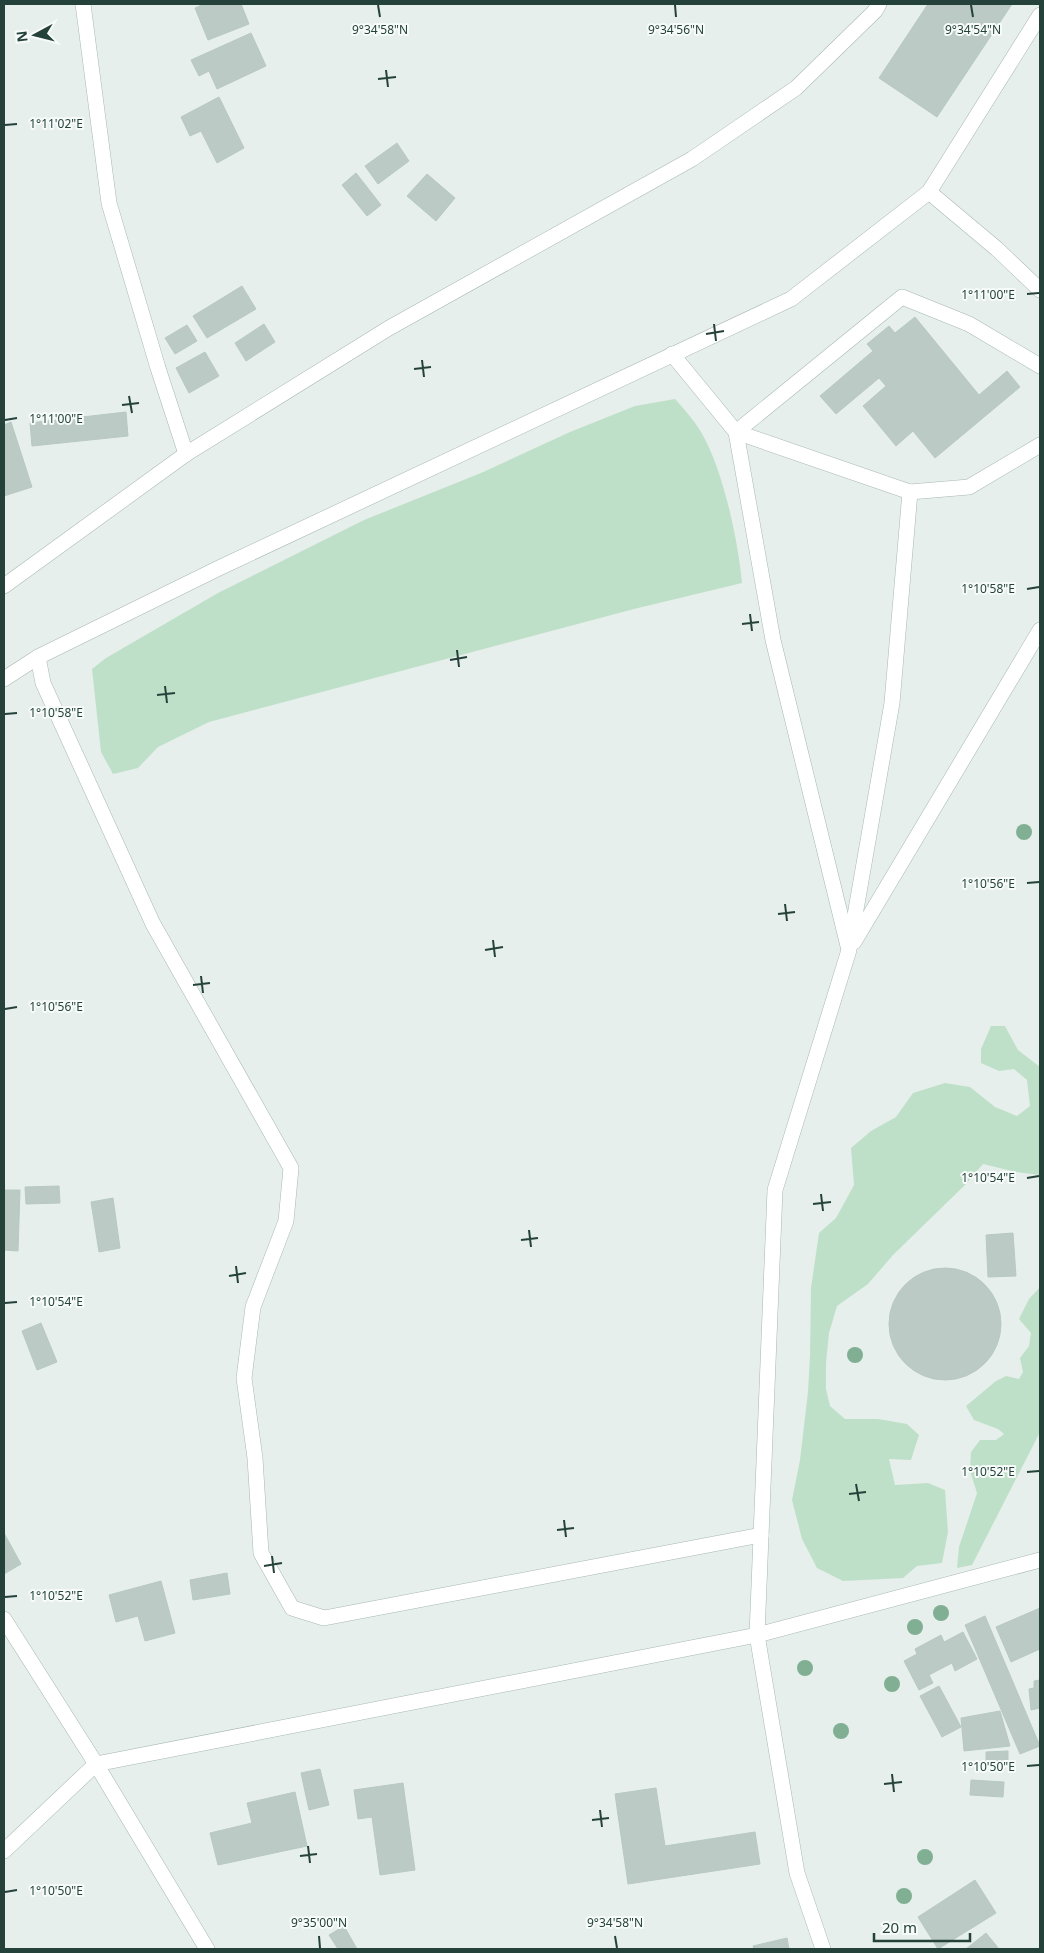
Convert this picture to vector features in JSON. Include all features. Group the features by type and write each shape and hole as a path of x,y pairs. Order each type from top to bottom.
{"street":[{"path":"83,4 109,203 158,368 186,454"},
{"path":"4,586 186,454 389,328 692,159 796,88 875,11 879,4"},
{"path":"4,679 38,657 228,564 790,298 928,192 1040,15"},
{"path":"928,192 998,249 1040,290"},
{"path":"736,432 783,396 902,297 969,324 1040,366"},
{"path":"672,354 736,432 773,640 849,950"},
{"path":"736,432 910,492 969,487 1040,445"},
{"path":"823,1949 798,1873 757,1634 774,1190 849,950 892,703 910,492"},
{"path":"849,950 1040,630"},
{"path":"38,657 43,684 153,924 291,1168 286,1221 253,1307 244,1378 255,1458 261,1553 292,1608 324,1618 761,1535"},
{"path":"4,1852 96,1764 757,1634 1040,1560"},
{"path":"4,1619 96,1764 207,1949"}],"green space":[{"path":"675,399 698,428 709,447 716,465 733,526 742,583 634,609 209,722 158,747 138,768 113,774 101,752 92,669 106,658 218,593 364,520 481,473 570,432 635,406"},
{"path":"991,1026 1005,1026 1018,1050 1040,1067 1040,1175 1016,1172 983,1164 967,1183 893,1255 868,1284 837,1306 829,1333 826,1363 826,1389 830,1406 845,1419 878,1419 907,1424 919,1435 911,1460 889,1459 895,1485 928,1483 945,1490 948,1532 942,1563 917,1566 903,1578 843,1581 817,1568 802,1539 792,1500 800,1460 808,1392 811,1288 819,1233 836,1218 854,1185 851,1148 871,1131 896,1117 913,1093 945,1083 970,1087 995,1107 1017,1116 1030,1106 1027,1080 1014,1069 999,1071 981,1063 981,1049"},
{"path":"1040,1287 1040,1432 972,1565 957,1568 959,1547 977,1493 970,1471 971,1452 980,1440 996,1440 1004,1434 998,1429 974,1420 966,1406 996,1381 1006,1376 1019,1379 1023,1372 1020,1358 1029,1346 1031,1333 1019,1319 1029,1299"}],"building":[{"path":"204,4 241,4 249,24 208,40 195,8"},
{"path":"928,4 1012,4 937,117 879,78"},
{"path":"251,33 266,66 217,89 209,71 199,76 191,60"},
{"path":"219,97 244,148 217,163 201,131 190,136 181,117"},
{"path":"397,143 409,161 378,184 365,166"},
{"path":"356,173 381,205 367,216 342,185"},
{"path":"427,174 455,198 436,221 407,196"},
{"path":"242,286 256,309 207,338 193,316"},
{"path":"915,317 979,395 1007,371 1020,387 935,458 913,431 896,446 863,406 886,386 879,378 836,414 820,396 873,351 867,344 889,326 895,333"},
{"path":"264,324 275,342 246,361 235,343"},
{"path":"187,325 197,341 175,354 165,338"},
{"path":"205,352 219,376 189,393 176,368"},
{"path":"126,412 128,436 32,446 30,423"},
{"path":"11,422 32,487 4,496 4,425"},
{"path":"59,1186 60,1203 26,1204 25,1187"},
{"path":"4,1190 20,1190 18,1251 4,1250"},
{"path":"113,1198 120,1248 99,1252 91,1202"},
{"path":"1013,1233 1016,1276 988,1277 986,1235"},
{"path":"945,1268 967,1272 985,1284 997,1302 1001,1324 997,1346 985,1364 967,1376 945,1380 923,1376 905,1364 893,1346 889,1324 893,1302 905,1284 923,1272"},
{"path":"41,1323 57,1362 37,1370 22,1331"},
{"path":"4,1533 21,1564 4,1574"},
{"path":"227,1573 230,1594 193,1600 190,1580"},
{"path":"161,1581 175,1633 145,1641 138,1616 116,1622 109,1595"},
{"path":"1040,1608 1040,1649 1011,1662 996,1627"},
{"path":"985,1616 1040,1746 1020,1754 965,1625"},
{"path":"963,1632 977,1659 955,1671 952,1663 929,1675 933,1683 919,1690 904,1661 917,1654 915,1649 941,1635 944,1642"},
{"path":"1040,1680 1040,1708 1031,1710 1029,1689 1034,1688 1034,1681"},
{"path":"939,1686 961,1727 942,1737 920,1696"},
{"path":"1000,1711 1010,1746 964,1751 961,1718"},
{"path":"1008,1751 1008,1765 986,1765 986,1752"},
{"path":"320,1769 329,1805 309,1810 301,1773"},
{"path":"971,1780 1004,1782 1003,1797 970,1795"},
{"path":"403,1783 415,1870 380,1875 372,1817 358,1819 354,1790"},
{"path":"656,1788 665,1846 755,1832 760,1864 628,1884 615,1794"},
{"path":"295,1792 307,1846 218,1865 210,1833 252,1823 247,1803"},
{"path":"975,1880 996,1913 938,1949 918,1917"},
{"path":"344,1926 357,1949 338,1949 329,1935"},
{"path":"986,1933 999,1949 966,1949"},
{"path":"787,1938 789,1949 754,1949 753,1946"}]}
